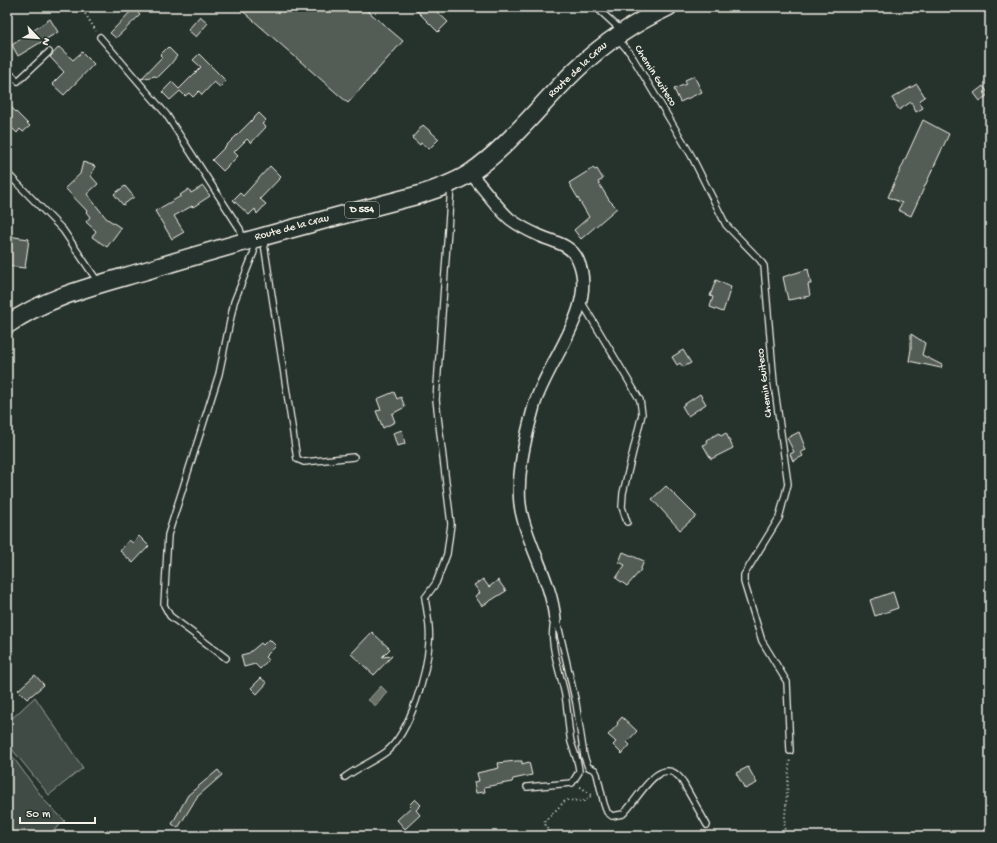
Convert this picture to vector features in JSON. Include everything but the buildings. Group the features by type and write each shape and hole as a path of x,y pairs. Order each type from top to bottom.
{"main road":[{"name":"Route de la Crau","path":"7,325 34,309 100,284 253,238 422,194 452,184 470,173 497,151 578,68 619,34 640,20 668,7"}],"street":[{"path":"470,173 509,218 538,235 567,246 578,258 582,272 581,300 575,318 546,376 535,405 526,443 520,491 522,519 550,594 555,620"}],"lane":[{"name":"Chemin Guiteco","path":"596,7 619,34 691,155 726,225 764,266 774,383 788,484 779,518 744,575 744,582 762,641 787,682 790,751"},
{"path":"100,37 166,114 240,229 253,238 297,459 304,462 354,457"},
{"path":"7,71 18,81 49,52"},
{"path":"7,173 63,230 100,284"},
{"path":"345,776 386,752 396,741 411,713 424,678 430,641 425,598 436,583 447,554 451,524 436,400 452,184"},
{"path":"226,658 170,616 164,605 168,535 219,374 234,302 254,252 253,238"},
{"path":"581,300 640,400 642,414 622,500 622,507 628,522"},
{"path":"527,787 573,782 578,775 579,768 571,738 565,695 554,642 552,628 555,620"},
{"path":"555,620 569,667 584,756 588,766 595,770 597,774 607,812 612,816 623,814 653,777 664,771 670,771 677,774 681,779 708,825"}],"path":[{"path":"81,7 100,37"},
{"path":"789,836 784,828 790,751"},
{"path":"551,836 544,822 566,800 584,801 592,795 573,782"}],"shaded area":[{"path":"381,686 387,692 376,706 368,700"},
{"path":"35,697 83,768 49,795 7,743 7,723"},
{"path":"7,749 45,801 65,821 46,836 7,836"}]}
